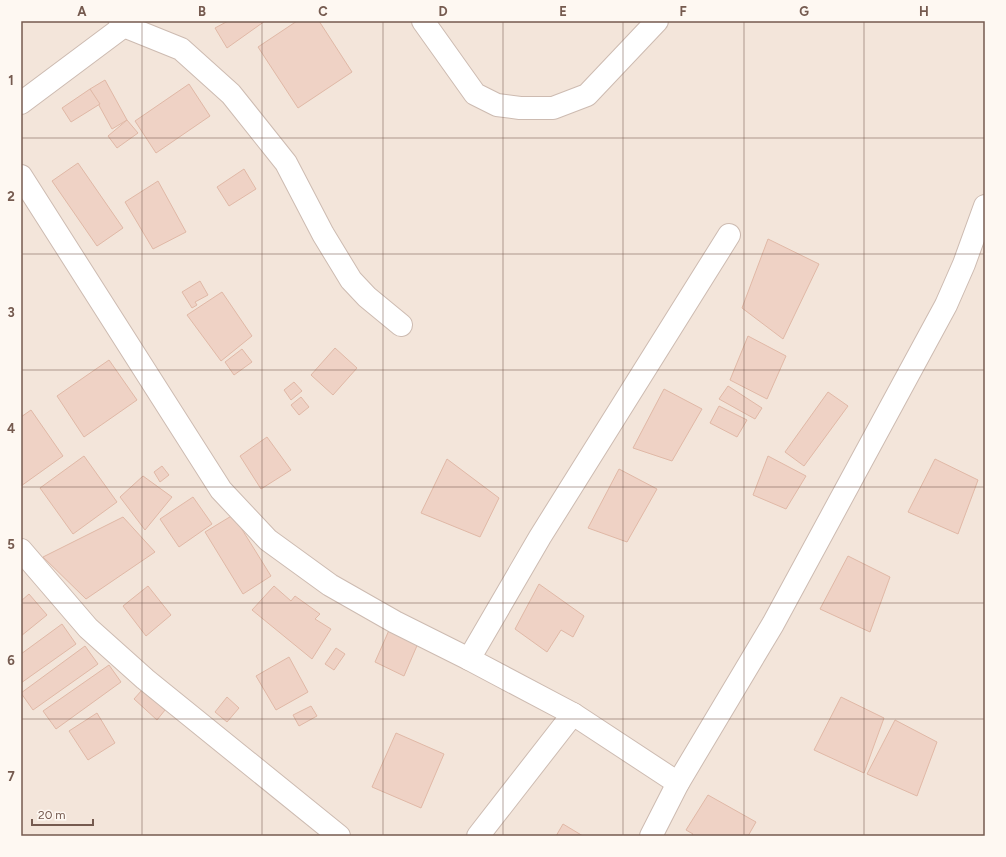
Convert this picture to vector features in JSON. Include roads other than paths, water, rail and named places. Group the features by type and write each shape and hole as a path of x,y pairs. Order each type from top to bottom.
{"street":[{"path":"423,21 475,94 498,105 520,108 553,108 586,95 657,21"},
{"path":"21,103 124,23 181,49 231,94 286,163 323,234 351,280 367,297 401,325"},
{"path":"21,176 220,490 268,540 330,585 395,622 573,714 678,782"},
{"path":"651,836 678,782 773,624 942,312 964,264 985,206"},
{"path":"469,659 540,537 729,235"},
{"path":"21,550 88,628 145,679 338,836"},
{"path":"478,836 573,714"}]}
